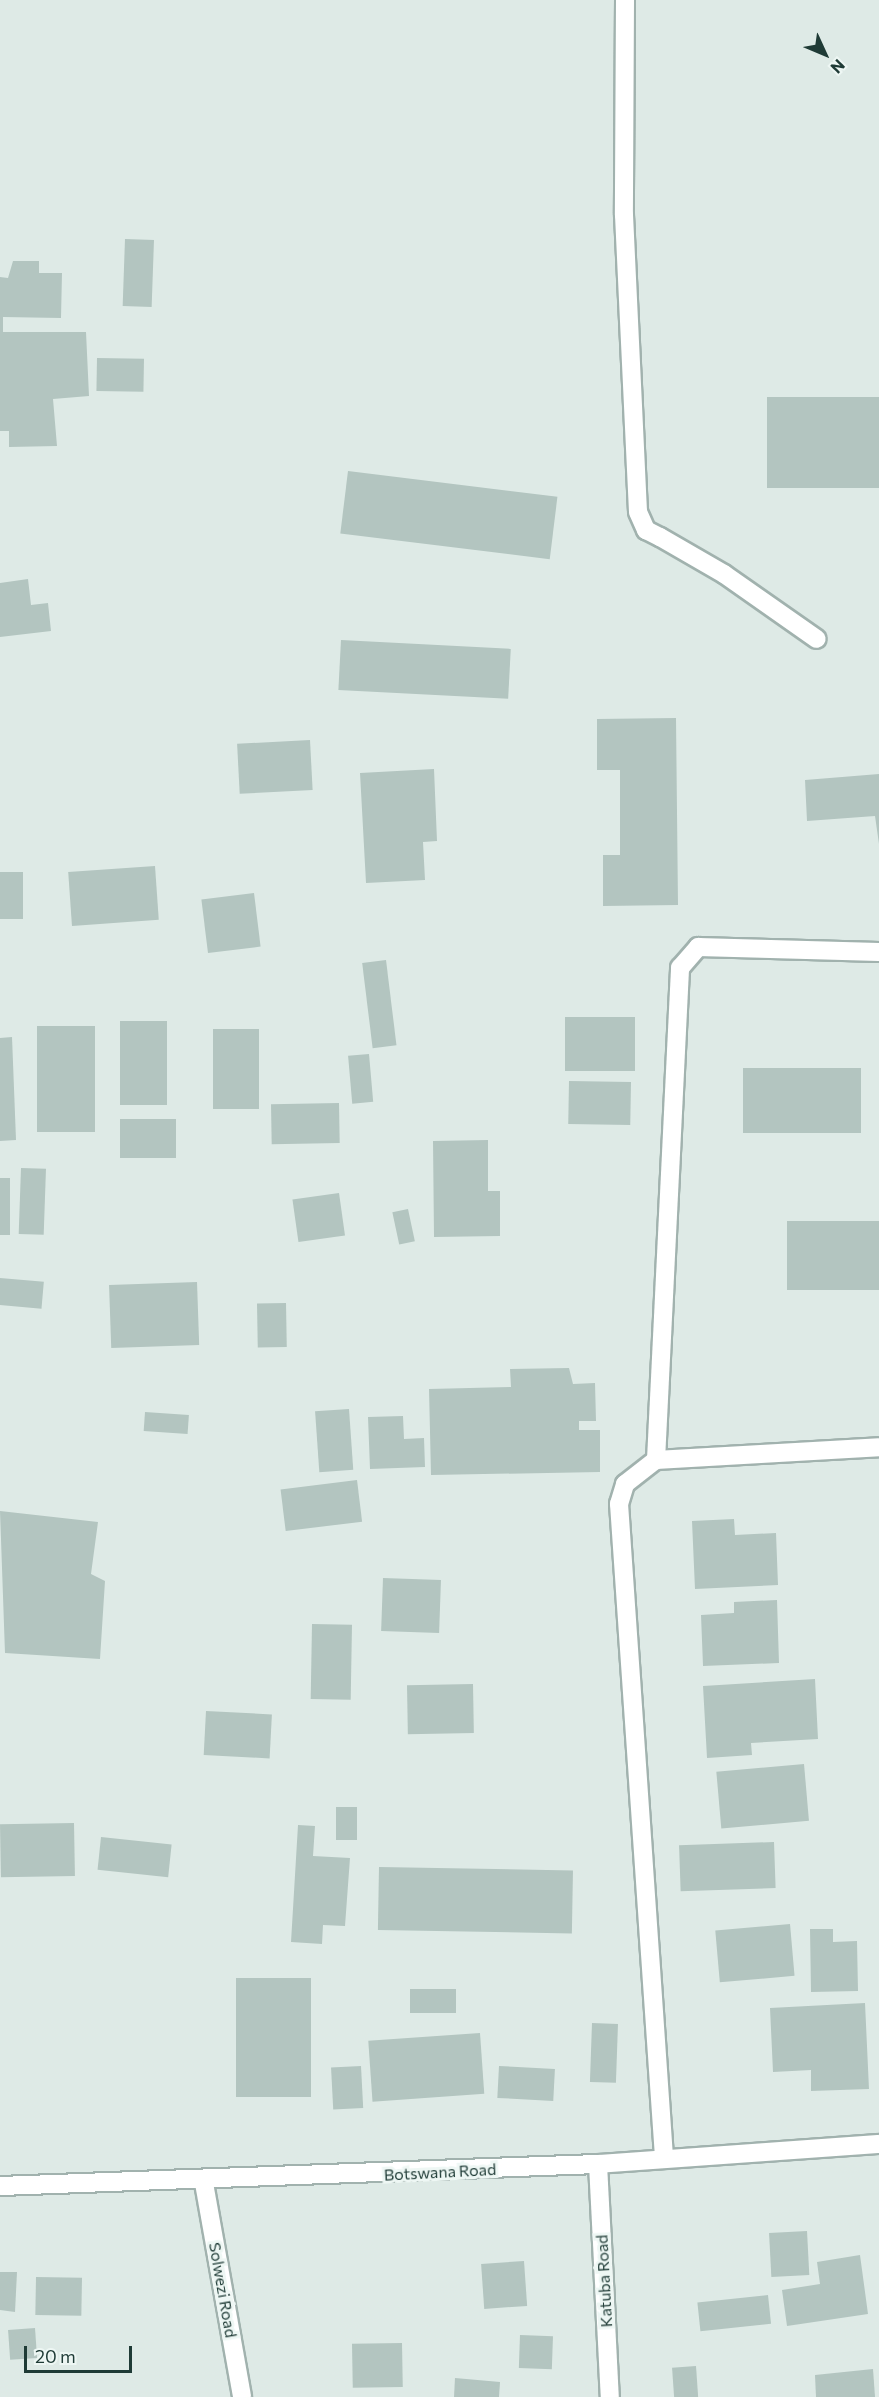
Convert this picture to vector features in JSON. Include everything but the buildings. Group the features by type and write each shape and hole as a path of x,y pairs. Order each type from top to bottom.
{"street":[{"path":"625,0 624,215 638,512 646,530 724,574 817,639"},
{"path":"656,1460 682,960 698,947 879,952"},
{"path":"663,2157 619,1504 625,1484 656,1460 879,1447"},
{"name":"Botswana Road","path":"0,2186 204,2183 598,2164 663,2157 879,2144"},
{"name":"Katuba Road","path":"598,2164 610,2397"},
{"name":"Solwezi Road","path":"204,2183 242,2397"}]}
